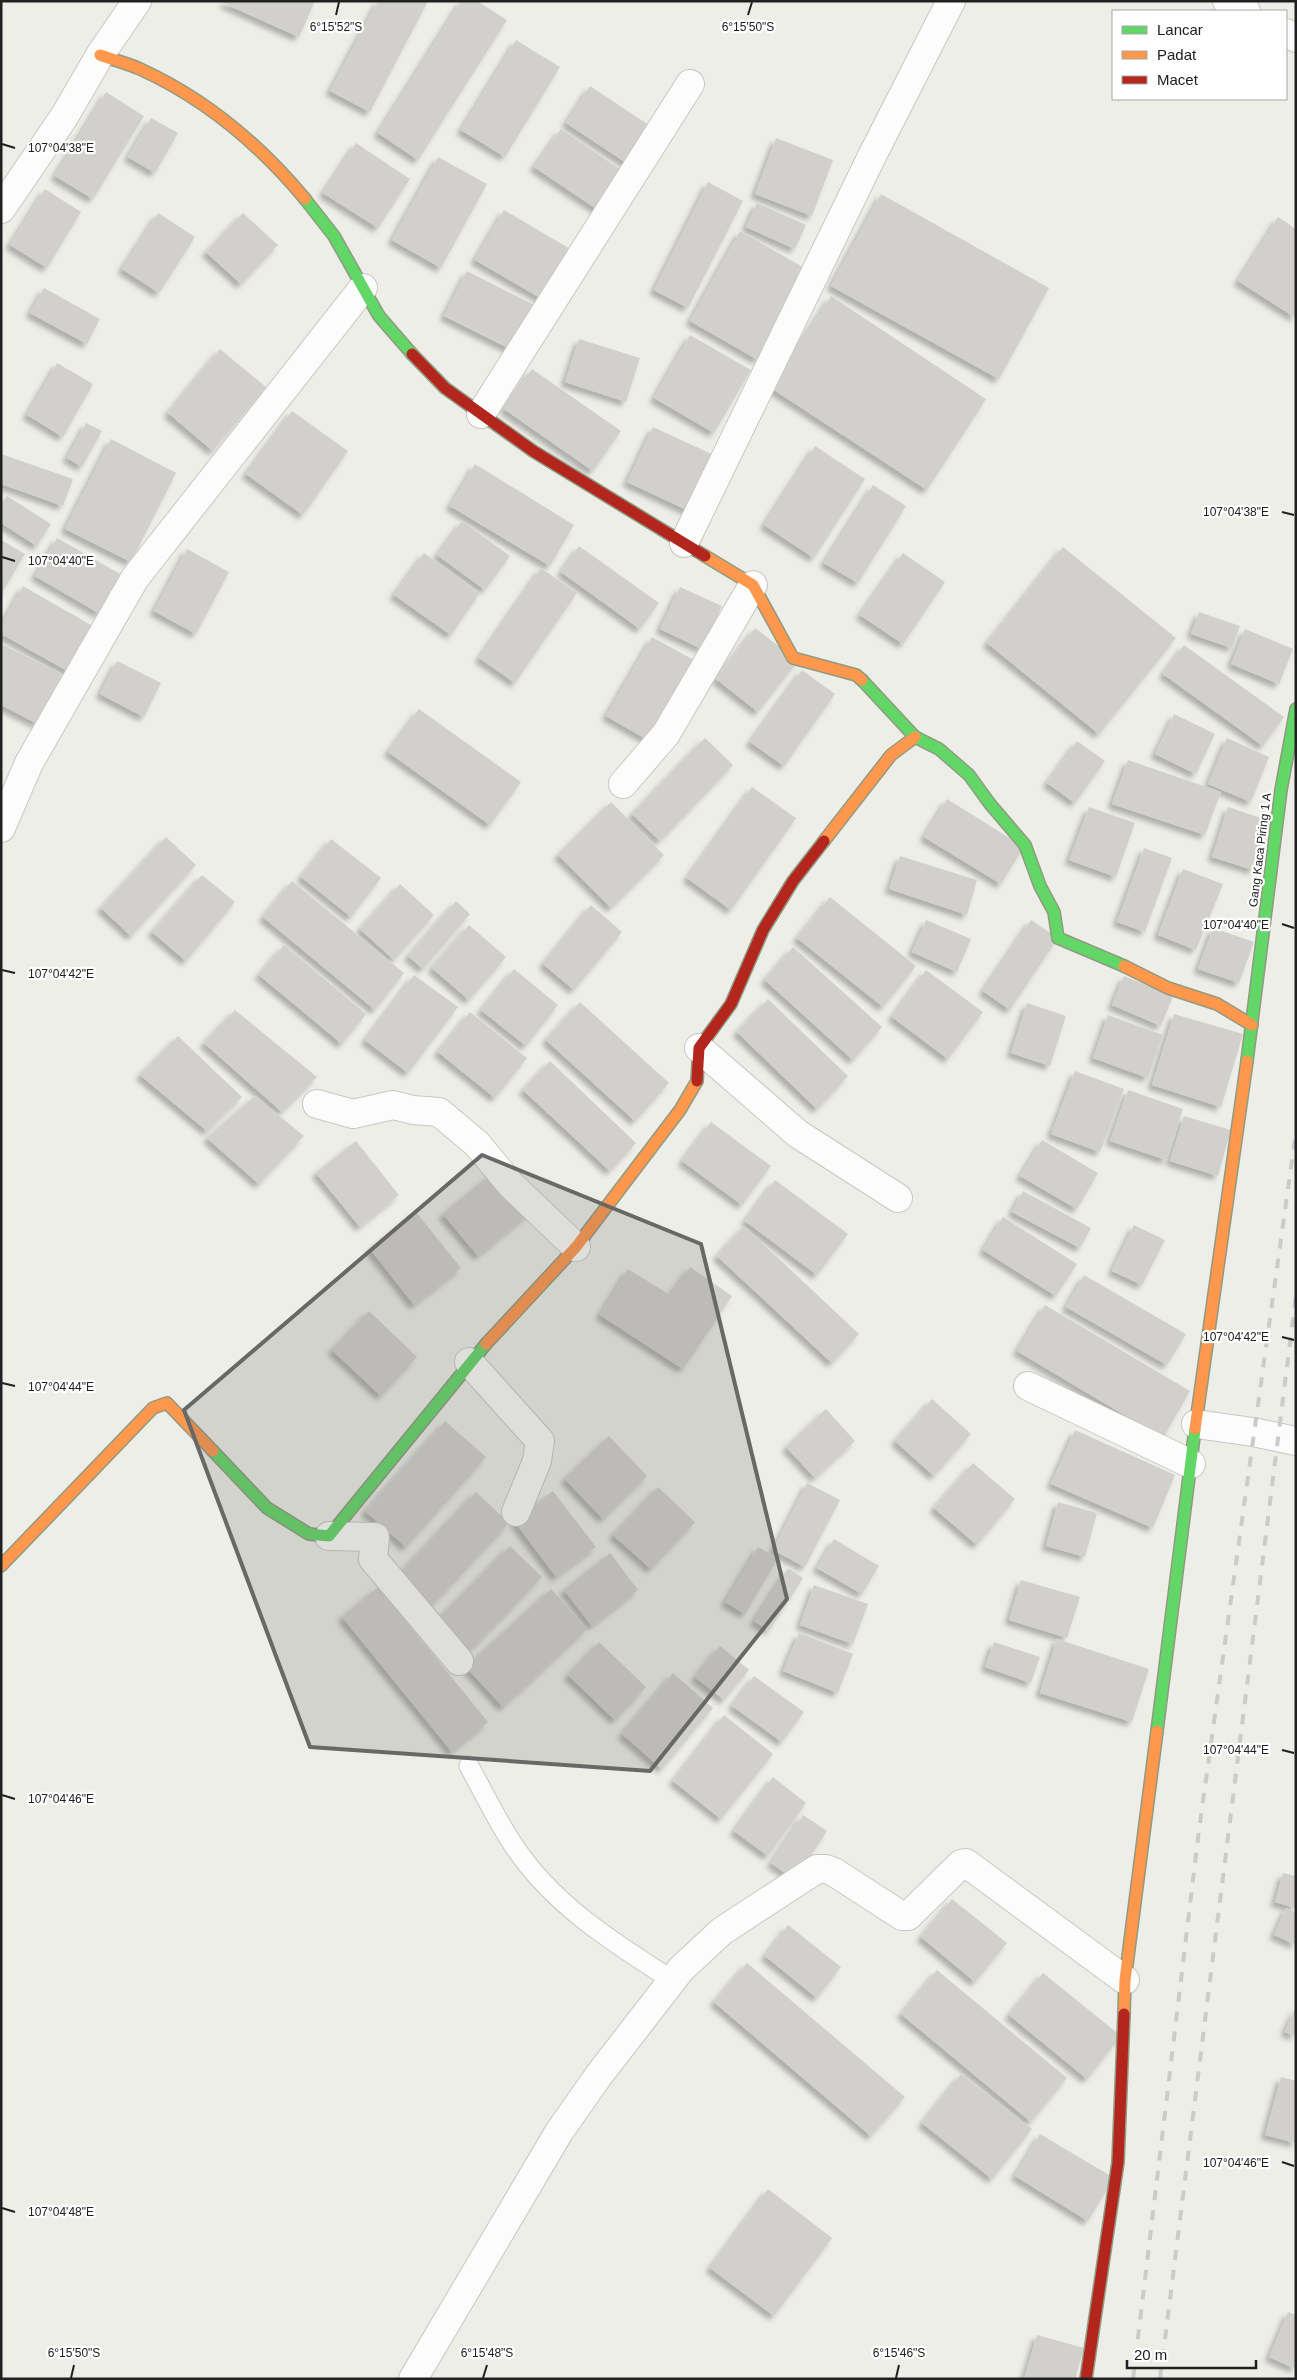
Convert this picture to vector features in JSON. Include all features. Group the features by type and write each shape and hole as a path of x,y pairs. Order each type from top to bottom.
{"street":[{"path":"1,209 64,117 100,55 137,1"},
{"path":"684,543 871,158 951,1"},
{"path":"1227,1 1244,10"},
{"path":"100,55 140,69 189,97 242,133 278,167 334,236 379,316 404,346 445,388 533,451 753,585 793,658 856,675 915,737 939,749 969,775 990,804 1025,844 1040,886 1054,912 1058,938 1115,962 1168,988 1217,1004 1252,1025"},
{"path":"481,414 690,84"},
{"path":"1,828 29,763 135,578 363,288"},
{"path":"623,784 666,734 753,585"},
{"name":"Gang Kaca Piring 1 A","path":"1086,2379 1118,2162 1125,1980 1196,1424 1252,1025 1281,790 1296,709"},
{"path":"329,1536 469,1362 576,1247 680,1110 698,1079 699,1048 731,1004 763,930 793,881 891,755 915,737"},
{"path":"699,1048 798,1134 898,1198"},
{"path":"317,1104 353,1114 392,1105 413,1110 439,1112 477,1144 511,1185 576,1247"},
{"path":"469,1362 540,1441 537,1461 516,1512"},
{"path":"1028,1386 1191,1464"},
{"path":"1,1566 154,1408 167,1403 267,1508 309,1534 375,1537 373,1559 460,1661"},
{"path":"1196,1424 1253,1432 1296,1441"},
{"path":"413,2379 559,2132 599,2075 672,1980 681,1969 722,1931 817,1869 826,1869 834,1872 902,1916 908,1916 961,1864 966,1863 1125,1980"}],"lane":[{"path":"469,1766 514,1847 556,1896 606,1938 672,1980"}],"highlighted area":[{"path":"482,1155 701,1244 787,1599 650,1771 310,1747 184,1410"}],"building":[{"path":"224,1 315,1 299,37 223,3"},
{"path":"378,1 428,1 370,112 330,91"},
{"path":"461,1 477,1 507,20 418,160 378,133"},
{"path":"516,40 560,67 505,157 461,130"},
{"path":"590,86 655,129 631,166 566,123"},
{"path":"106,92 144,116 93,199 55,176"},
{"path":"151,118 178,133 155,173 128,157"},
{"path":"561,129 627,174 601,212 534,167"},
{"path":"776,138 833,160 812,216 755,194"},
{"path":"356,143 410,179 378,228 323,193"},
{"path":"438,157 487,184 441,268 392,240"},
{"path":"708,182 743,201 688,308 654,290"},
{"path":"45,189 81,212 47,268 10,245"},
{"path":"881,194 1049,288 999,379 831,286"},
{"path":"757,203 806,225 795,249 746,227"},
{"path":"504,210 572,250 544,300 475,260"},
{"path":"158,213 195,237 159,293 122,269"},
{"path":"243,213 278,245 241,284 206,252"},
{"path":"1278,217 1296,229 1296,318 1238,281"},
{"path":"740,231 808,270 758,360 690,321"},
{"path":"467,271 536,306 514,351 444,316"},
{"path":"44,288 100,319 87,344 30,313"},
{"path":"831,296 986,399 927,490 771,388"},
{"path":"690,335 751,370 714,433 654,398"},
{"path":"579,339 640,358 626,402 565,382"},
{"path":"220,349 266,387 213,451 168,413"},
{"path":"57,363 93,384 63,437 27,415"},
{"path":"532,369 621,431 593,471 504,409"},
{"path":"292,411 348,451 303,515 246,474"},
{"path":"86,423 102,431 82,467 67,458"},
{"path":"653,427 718,457 693,513 627,482"},
{"path":"111,439 176,473 131,562 65,529"},
{"path":"815,446 865,479 814,558 764,525"},
{"path":"1,454 73,479 63,506 1,484"},
{"path":"475,464 574,525 550,566 450,506"},
{"path":"873,485 906,506 858,583 824,563"},
{"path":"7,496 51,524 37,546 1,523 1,505"},
{"path":"462,521 510,556 485,590 437,555"},
{"path":"57,538 122,575 100,614 35,576"},
{"path":"1,540 25,554 1,594"},
{"path":"579,546 659,603 640,629 561,572"},
{"path":"1063,547 1176,638 1099,734 987,643"},
{"path":"187,549 229,572 196,634 154,611"},
{"path":"424,553 480,593 451,635 394,595"},
{"path":"903,553 945,582 903,644 860,615"},
{"path":"541,568 577,593 515,683 479,658"},
{"path":"23,586 98,629 73,674 1,634 1,626"},
{"path":"680,587 722,606 702,649 660,629"},
{"path":"1199,612 1240,626 1232,648 1191,634"},
{"path":"755,628 798,661 758,712 716,679"},
{"path":"1245,629 1293,649 1279,684 1231,664"},
{"path":"652,637 694,660 648,740 606,716"},
{"path":"1,644 62,674 38,724 1,705"},
{"path":"1184,645 1284,717 1263,746 1163,674"},
{"path":"117,661 161,683 144,717 100,694"},
{"path":"802,670 835,694 784,766 750,742"},
{"path":"419,709 521,782 490,825 388,752"},
{"path":"1174,714 1215,734 1196,774 1155,754"},
{"path":"705,738 733,765 660,841 632,814"},
{"path":"1227,738 1269,757 1251,802 1208,784"},
{"path":"1077,741 1105,761 1075,803 1047,783"},
{"path":"1128,760 1221,792 1205,835 1112,804"},
{"path":"752,787 796,818 731,910 687,878"},
{"path":"947,799 1024,847 1001,884 924,837"},
{"path":"611,802 664,855 611,908 558,855"},
{"path":"1089,807 1135,823 1116,877 1069,860"},
{"path":"1228,807 1270,821 1253,870 1212,857"},
{"path":"166,837 196,865 131,936 101,908"},
{"path":"331,839 381,878 351,917 301,877"},
{"path":"1144,848 1172,858 1145,932 1117,922"},
{"path":"900,856 977,880 967,915 889,889"},
{"path":"1183,869 1223,884 1196,950 1158,935"},
{"path":"202,875 235,902 186,961 152,932"},
{"path":"292,881 404,973 375,1010 263,917"},
{"path":"400,884 434,915 394,960 360,929"},
{"path":"830,897 916,966 883,1007 797,938"},
{"path":"456,901 470,914 423,969 408,956"},
{"path":"591,905 622,932 574,990 543,964"},
{"path":"926,920 971,939 957,972 912,952"},
{"path":"1031,920 1058,938 1010,1010 983,991"},
{"path":"469,925 506,957 469,1000 432,968"},
{"path":"1213,928 1254,942 1239,983 1198,969"},
{"path":"284,945 366,1014 342,1044 259,975"},
{"path":"793,947 882,1027 853,1060 765,980"},
{"path":"514,969 558,1005 526,1046 481,1010"},
{"path":"926,970 983,1012 948,1059 892,1017"},
{"path":"414,975 458,1007 408,1073 365,1040"},
{"path":"1124,976 1173,996 1161,1026 1112,1005"},
{"path":"768,999 848,1076 817,1109 737,1032"},
{"path":"580,1002 669,1083 635,1121 546,1040"},
{"path":"1027,1003 1066,1016 1050,1066 1011,1053"},
{"path":"235,1010 317,1077 282,1112 204,1043"},
{"path":"470,1012 527,1058 495,1098 438,1052"},
{"path":"1174,1014 1243,1034 1221,1107 1152,1085"},
{"path":"1108,1015 1163,1035 1148,1078 1093,1058"},
{"path":"178,1036 242,1097 207,1131 140,1075"},
{"path":"550,1061 636,1143 610,1171 523,1090"},
{"path":"1075,1071 1124,1089 1100,1152 1051,1134"},
{"path":"1128,1090 1183,1109 1166,1160 1110,1141"},
{"path":"255,1096 304,1136 259,1184 207,1138"},
{"path":"1184,1116 1231,1130 1218,1176 1170,1161"},
{"path":"711,1122 771,1166 742,1205 682,1161"},
{"path":"1042,1140 1098,1173 1077,1209 1020,1176"},
{"path":"356,1141 399,1195 360,1227 316,1173"},
{"path":"495,1171 529,1214 478,1256 443,1214"},
{"path":"775,1180 848,1234 817,1275 745,1221"},
{"path":"1023,1191 1091,1228 1080,1248 1012,1212"},
{"path":"416,1212 461,1268 414,1305 370,1249"},
{"path":"1003,1217 1077,1264 1056,1296 983,1250"},
{"path":"1134,1225 1165,1240 1142,1285 1112,1271"},
{"path":"744,1226 859,1334 832,1363 717,1256"},
{"path":"690,1267 732,1296 683,1369 600,1315 628,1269 670,1295"},
{"path":"1084,1275 1186,1334 1167,1365 1066,1307"},
{"path":"1045,1305 1190,1391 1163,1438 1017,1351"},
{"path":"369,1311 417,1357 381,1396 332,1350"},
{"path":"932,1399 971,1434 934,1476 895,1441"},
{"path":"826,1409 855,1441 815,1478 786,1447"},
{"path":"445,1421 486,1457 406,1547 365,1511"},
{"path":"1075,1430 1175,1475 1153,1528 1051,1484"},
{"path":"609,1436 647,1476 603,1519 565,1479"},
{"path":"973,1463 1015,1499 977,1545 934,1508"},
{"path":"807,1483 840,1500 805,1567 773,1550"},
{"path":"658,1487 695,1522 651,1569 613,1535"},
{"path":"553,1491 596,1547 556,1577 514,1521"},
{"path":"476,1492 509,1523 431,1607 398,1575"},
{"path":"1058,1502 1097,1513 1085,1557 1046,1546"},
{"path":"834,1539 879,1566 862,1594 817,1568"},
{"path":"510,1546 542,1577 468,1653 436,1621"},
{"path":"758,1547 778,1558 745,1614 725,1602"},
{"path":"610,1553 638,1590 592,1626 564,1590"},
{"path":"788,1568 803,1578 769,1631 754,1621"},
{"path":"1021,1580 1080,1597 1067,1638 1009,1620"},
{"path":"814,1585 868,1604 853,1644 800,1625"},
{"path":"378,1587 488,1722 452,1752 342,1617"},
{"path":"551,1589 587,1629 503,1707 466,1667"},
{"path":"799,1633 853,1654 838,1693 783,1671"},
{"path":"1057,1639 1149,1669 1132,1722 1040,1693"},
{"path":"599,1642 646,1687 615,1720 568,1675"},
{"path":"994,1642 1040,1657 1031,1683 985,1667"},
{"path":"720,1646 749,1670 724,1700 695,1677"},
{"path":"673,1673 713,1708 662,1769 622,1734"},
{"path":"754,1676 804,1712 782,1742 732,1706"},
{"path":"724,1715 773,1754 721,1819 673,1781"},
{"path":"773,1777 806,1803 768,1856 734,1831"},
{"path":"803,1815 827,1831 795,1880 771,1863"},
{"path":"1283,1873 1296,1876 1296,1908 1275,1902"},
{"path":"952,1899 1007,1943 975,1982 921,1937"},
{"path":"1286,1908 1296,1913 1296,1945 1274,1935"},
{"path":"788,1925 841,1967 817,1998 765,1956"},
{"path":"747,1963 905,2097 871,2136 714,2002"},
{"path":"937,1970 1067,2078 1031,2122 901,2014"},
{"path":"1043,1973 1121,2036 1087,2079 1009,2015"},
{"path":"1296,2006 1296,2036 1285,2032"},
{"path":"961,2074 1032,2129 992,2179 922,2123"},
{"path":"1281,2077 1296,2081 1296,2143 1265,2135"},
{"path":"1040,2134 1114,2178 1088,2221 1015,2176"},
{"path":"768,2189 832,2238 774,2316 710,2268"},
{"path":"1288,2312 1296,2315 1296,2369 1269,2357"},
{"path":"1037,2335 1084,2348 1075,2379 1024,2379"}],"railway":[{"path":"1133,2379 1199,1830 1296,1131"},
{"path":"1160,2379 1296,1295"}],"traffic: fast":[{"path":"305,199 334,236 379,316 412,354"},
{"path":"862,680 915,737 939,749 969,775 990,804 1025,845 1040,886 1054,912 1058,938 1124,966"},
{"path":"1247,1061 1281,790 1296,709"},
{"path":"213,1451 267,1508 309,1534 329,1536 486,1344"},
{"path":"1157,1731 1195,1429"}],"traffic: slow":[{"path":"100,55 140,69 164,81 208,109 250,142 288,179 305,199"},
{"path":"705,556 753,585 793,658 856,675 862,680"},
{"path":"824,841 891,755 915,737"},
{"path":"1124,966 1168,988 1217,1004 1252,1025"},
{"path":"1195,1429 1247,1061"},
{"path":"486,1344 576,1247 680,1110 697,1081"},
{"path":"1,1566 153,1408 167,1403 213,1451"},
{"path":"1124,2014 1125,1980 1157,1731"}],"traffic: jam":[{"path":"412,354 445,388 533,451 705,556"},
{"path":"697,1081 699,1048 731,1004 763,930 793,881 824,841"},
{"path":"1086,2379 1118,2162 1124,2014"}]}
